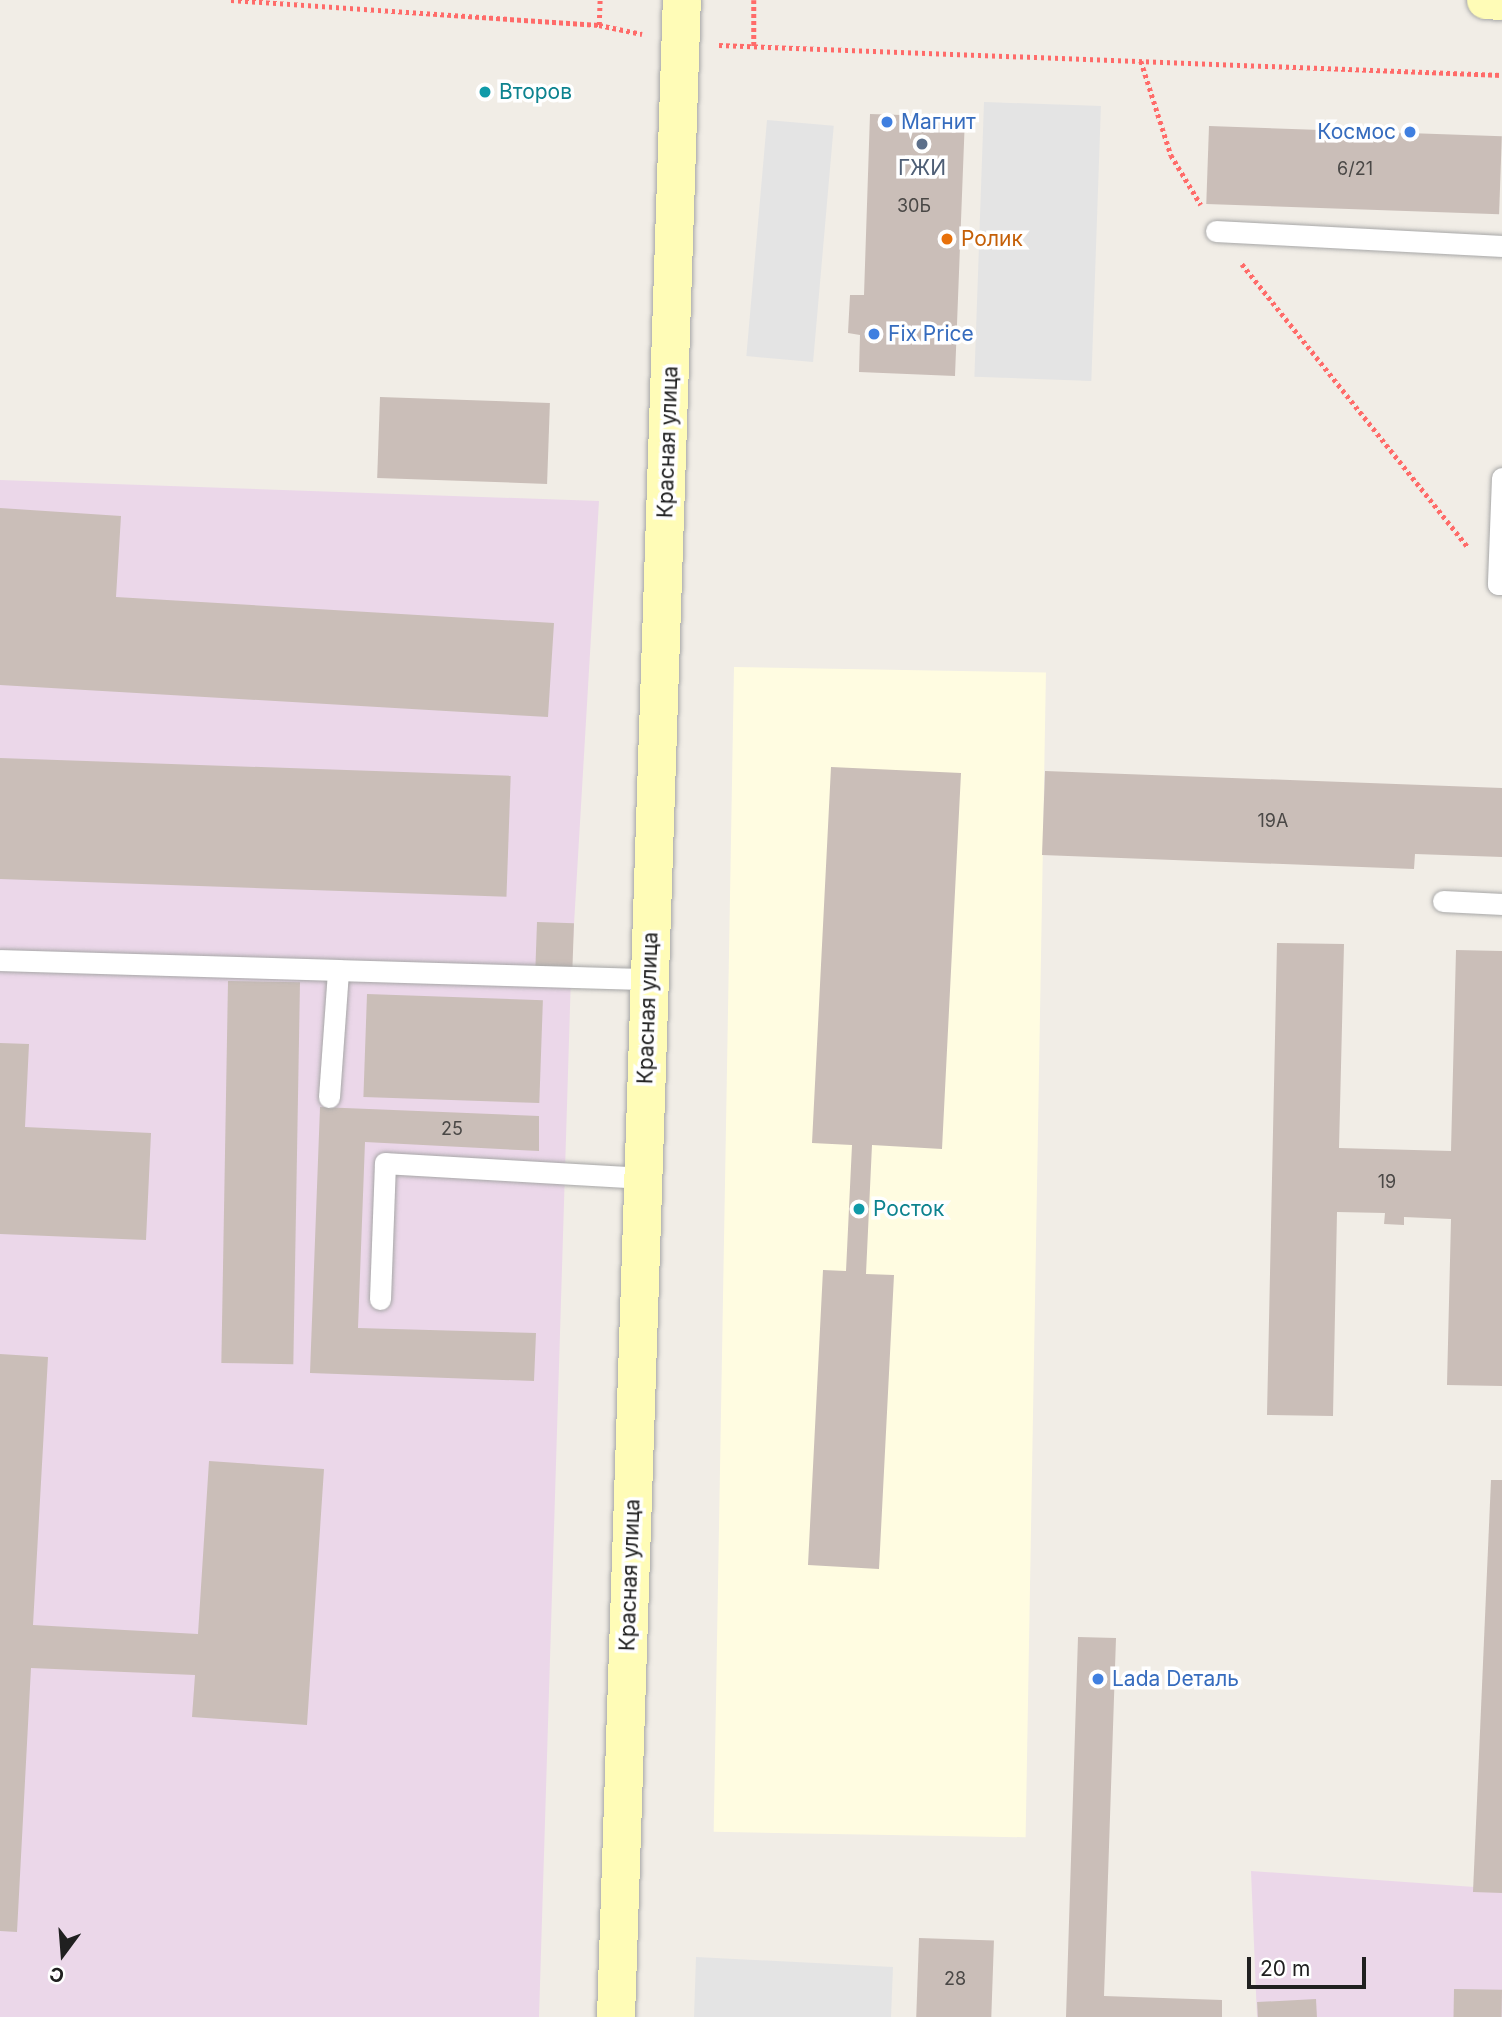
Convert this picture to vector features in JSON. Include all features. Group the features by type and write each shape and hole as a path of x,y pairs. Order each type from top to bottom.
{"main road":[{"name":"Красная улица","path":"616,2017 682,0"},
{"path":"1486,0 1502,1"}],"lane":[{"path":"1216,231 1502,246"},
{"path":"1500,584 1502,478"},
{"path":"1443,901 1502,904"},
{"path":"0,960 649,979"},
{"path":"329,1097 338,970"},
{"path":"380,1299 385,1163 643,1178"}],"path":[{"path":"231,0 283,1 599,25 682,43 1502,75"},
{"path":"599,25 600,0"},
{"path":"754,0 754,47"},
{"path":"1141,61 1171,155 1216,231 1500,584"}],"shaded area":[{"path":"984,102 1101,106 1091,381 974,377"},
{"path":"767,120 834,126 813,362 746,356"},
{"path":"0,480 599,501 571,975 539,2017 0,2017"},
{"path":"734,667 1046,672 1026,1837 714,1832"},
{"path":"1251,1871 1502,1889 1502,2017 1257,2017"},
{"path":"696,1957 893,1967 891,2017 694,2017"}],"building":[{"path":"870,114 965,117 955,376 859,372 860,335 848,333 850,295 864,295"},
{"path":"1209,126 1502,136 1499,214 1206,204"},
{"path":"380,397 550,403 547,484 377,478"},
{"path":"0,508 121,516 116,597 554,623 548,717 0,685"},
{"path":"0,758 511,776 506,897 0,879"},
{"name":"Росток","path":"831,767 961,773 942,1149 872,1145 866,1274 894,1275 879,1569 808,1565 823,1270 846,1271 852,1145 812,1143"},
{"path":"1045,771 1502,788 1502,857 1415,854 1414,869 1042,855"},
{"path":"537,922 574,923 572,974 535,973"},
{"path":"1277,943 1344,944 1339,1148 1451,1151 1456,950 1502,951 1502,1386 1447,1385 1451,1219 1404,1217 1404,1225 1384,1224 1385,1213 1337,1212 1333,1416 1267,1415"},
{"path":"228,981 300,982 293,1364 221,1363"},
{"path":"367,994 543,1000 539,1103 363,1097"},
{"path":"0,1043 29,1044 25,1127 151,1133 146,1240 0,1234"},
{"path":"320,1107 539,1116 539,1151 365,1142 358,1328 536,1333 534,1381 310,1373"},
{"path":"0,1354 48,1357 33,1625 198,1634 209,1461 324,1469 307,1725 192,1717 195,1675 31,1668 17,1932 0,1931"},
{"path":"1491,1480 1502,1480 1502,1893 1473,1892"},
{"path":"1078,1637 1116,1638 1104,1996 1222,2000 1222,2017 1066,2017"},
{"path":"919,1938 994,1941 991,2017 916,2017"},
{"path":"1454,1989 1502,1990 1502,2017 1454,2017"},
{"path":"1316,1999 1317,2017 1258,2017 1257,2002"}],"place":[{"name":"Второв","path":"485,92"},
{"name":"Магнит","path":"887,122"},
{"name":"Космос","path":"1410,132"},
{"name":"ГЖИ","path":"922,144"},
{"name":"Ролик","path":"947,239"},
{"name":"Fix Price","path":"874,334"},
{"name":"Росток","path":"859,1209"},
{"name":"Lada Dеталь","path":"1098,1679"}]}
